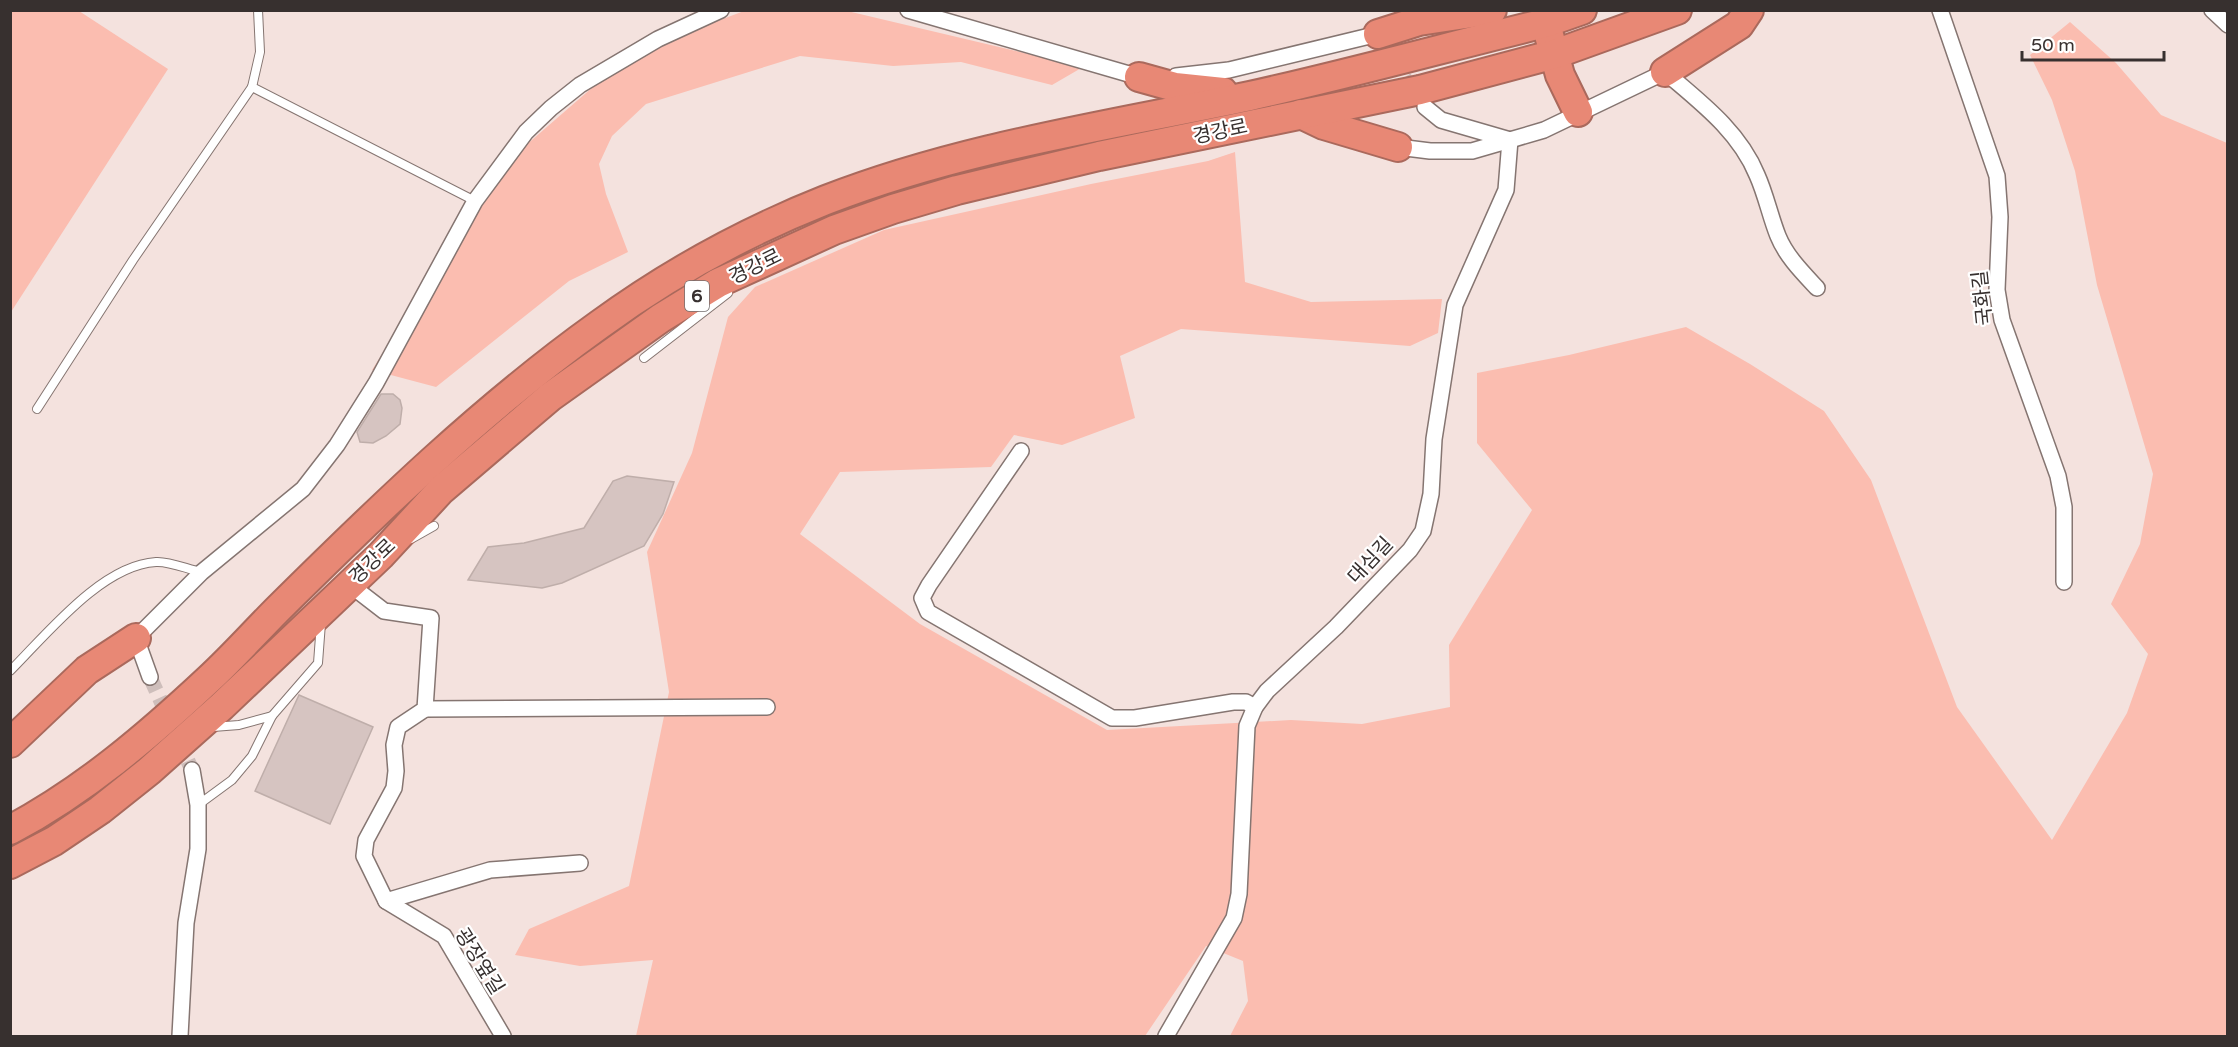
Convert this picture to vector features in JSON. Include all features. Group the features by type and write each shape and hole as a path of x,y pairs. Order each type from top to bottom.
{"highway":[{"path":"1378,37 1419,21 1492,10"},
{"path":"1520,10 1545,23 1560,75 1578,112"},
{"name":"경강로","path":"10,830 45,812 140,742 212,677 379,511 485,414 598,325 708,254 825,201 883,180 947,161 1089,127 1252,95 1545,23 1582,10"},
{"name":"경강로","path":"10,864 54,840 100,810 149,771 381,555 441,490 550,397 661,318 718,283 834,230 892,209 957,190 1099,156 1420,90 1555,54 1677,10"},
{"path":"1665,72 1739,25 1749,10"},
{"path":"1139,77 1175,87 1252,95"},
{"path":"1301,114 1324,125 1398,147"},
{"path":"10,743 87,670 136,638"}],"street":[{"path":"150,677 136,638 202,572 303,489 337,445 376,383 475,201 526,132 580,85 658,39 721,10"},
{"path":"908,10 1139,77 1197,75 1378,37"},
{"name":"국화길","path":"1940,10 1998,176 2000,217 1998,290 2002,320 2058,476 2064,507 2064,582"},
{"path":"2212,10 2228,25"},
{"path":"1398,147 1430,152 1472,151 1545,130 1578,112 1665,72 1721,119 1740,145 1757,173 1779,238 1801,271 1817,288"},
{"path":"1425,107 1441,120 1510,140"},
{"name":"대심길","path":"1166,1036 1234,918 1239,894 1247,726 1255,707 1267,691 1329,634 1402,558 1422,531 1431,494 1434,439 1455,305 1506,190 1510,140"},
{"path":"1021,451 929,585 922,598 928,612 1113,718 1135,718 1233,702 1246,702 1255,707"},
{"path":"349,584 384,611 431,618 425,709"},
{"path":"580,863 490,870 386,901 364,856 366,840 394,788 396,771 394,745 398,727 425,709 767,707"},
{"path":"180,1036 186,923 198,849 198,805 192,770"},
{"name":"광장옆길","path":"386,901 444,936 503,1036"},
{"path":"1178,1017 1179,1036"}],"lane":[{"path":"37,409 133,260 252,87 260,52 258,10"},
{"path":"252,87 475,201"},
{"path":"743,281 778,254"},
{"path":"644,358 734,288"},
{"path":"381,555 434,526"},
{"path":"10,671 92,591 113,575 132,567 157,562 202,572"},
{"path":"198,805 232,780 252,756 272,716 318,663 322,610"},
{"path":"196,728 239,724 272,716"}],"shaded area":[{"path":"11,10 79,11 168,69 11,312"},
{"path":"843,10 1083,67 1052,85 961,62 893,66 800,56 646,104 612,136 599,164 606,194 628,252 569,281 436,387 372,370 465,223 525,146 601,80 656,44 744,11"},
{"path":"2070,22 2116,63 2161,115 2227,143 2227,1036 1230,1036 1248,1001 1243,961 1206,946 1145,1036 636,1036 653,960 580,966 515,955 529,929 629,886 669,692 647,552 692,453 728,317 755,287 884,230 1091,184 1208,161 1235,152 1245,282 1311,302 1442,299 1438,333 1410,346 1181,329 1120,356 1135,418 1062,445 1014,435 991,467 840,472 800,534 920,624 1107,730 1291,720 1362,724 1450,707 1449,645 1532,510 1477,443 1477,373 1569,355 1686,327 1824,411 1871,480 1957,707 2052,840 2127,713 2148,654 2111,604 2140,544 2153,474 2097,285 2075,171 2052,100 2030,55"}],"building":[{"path":"381,394 393,394 400,400 402,408 400,424 373,443 360,442 357,432"},
{"path":"627,476 674,482 663,514 644,546 562,583 542,588 468,580 488,547 524,543 584,528 613,481"},
{"path":"299,695 373,727 330,824 255,791"}],"tunnel":[{"path":"1378,40 1416,95"},
{"path":"150,677 192,770"}]}
